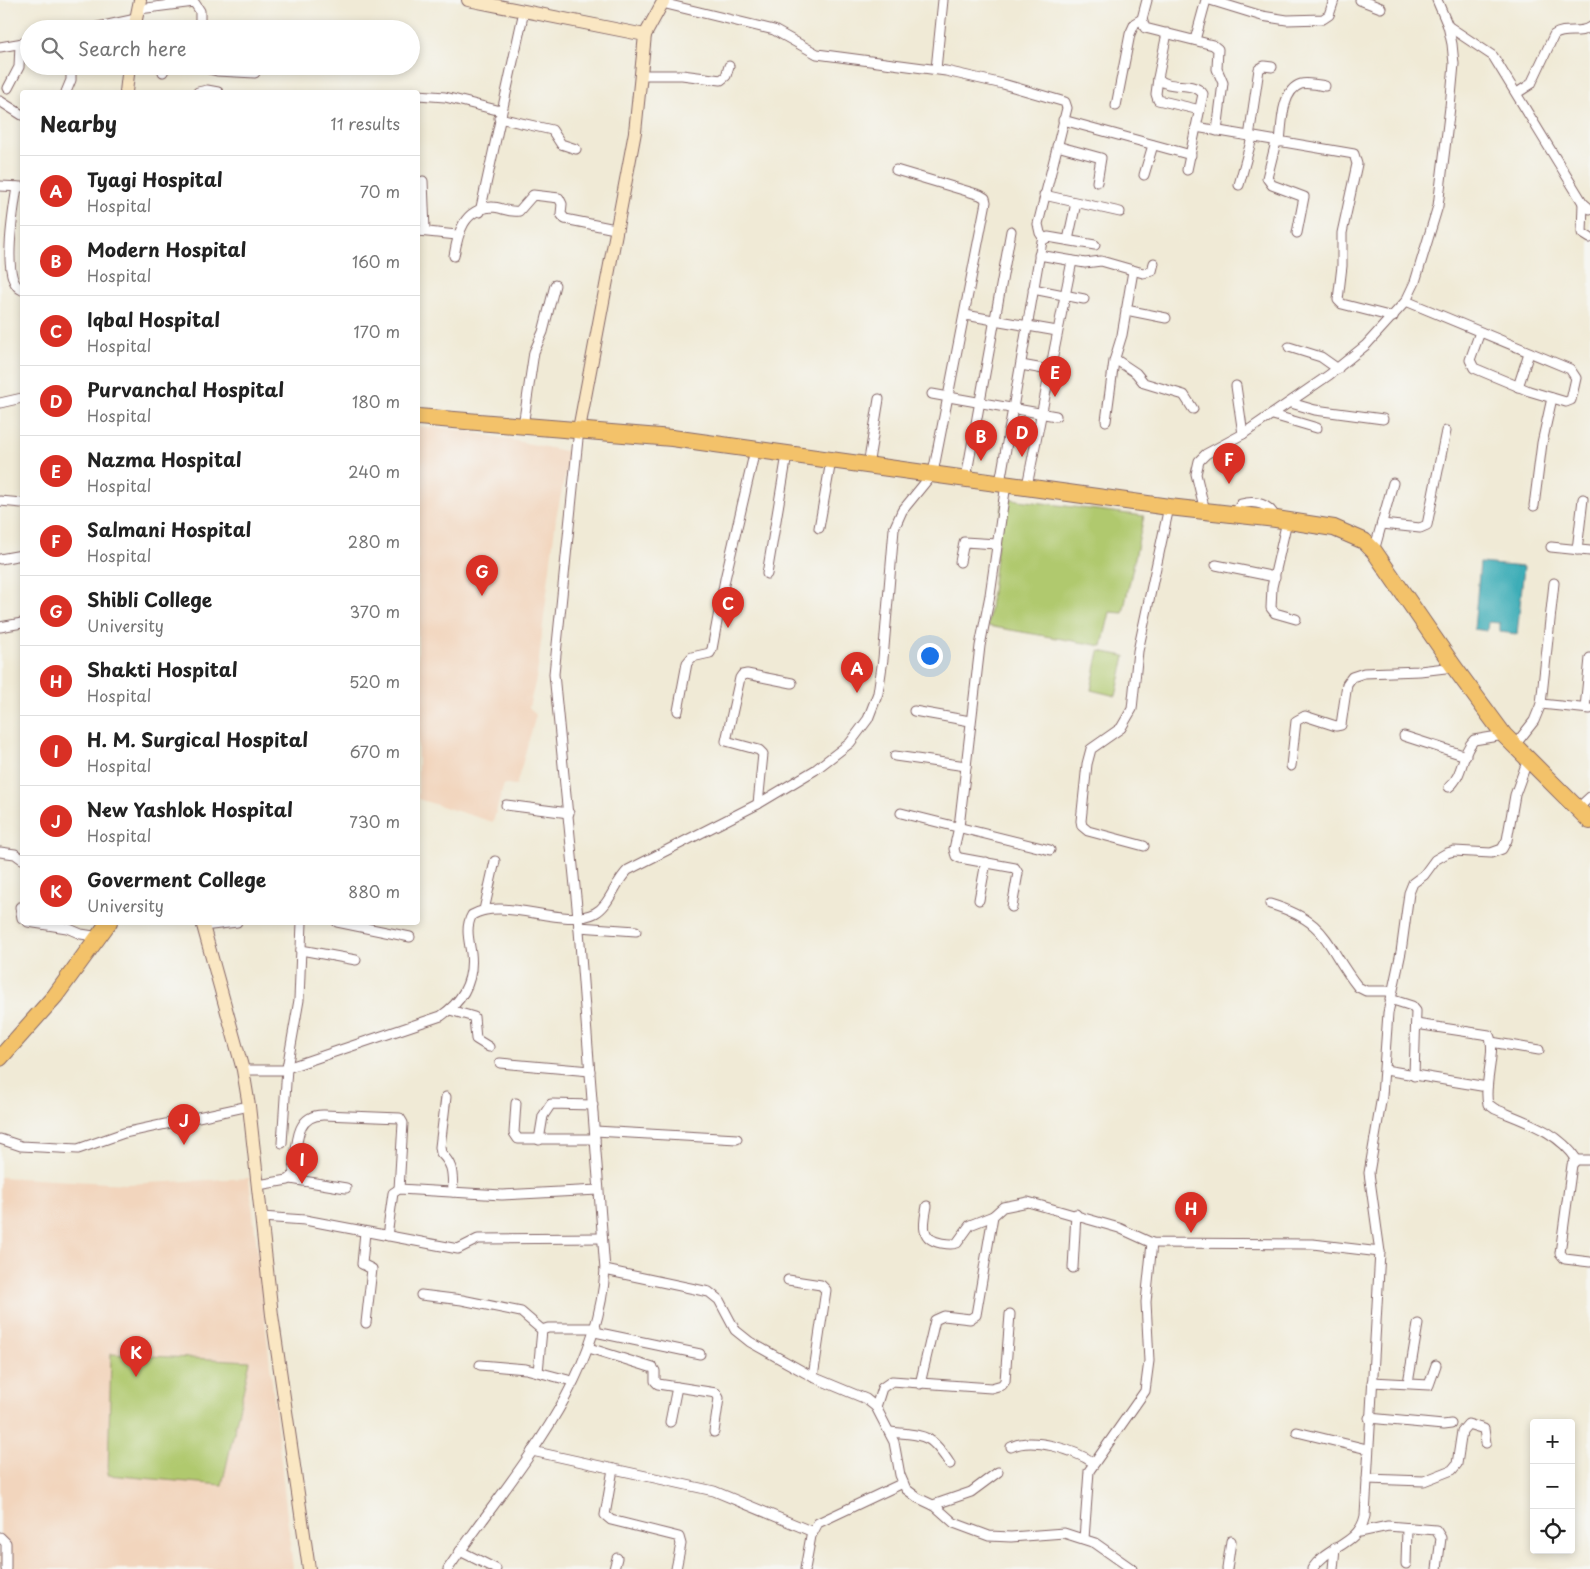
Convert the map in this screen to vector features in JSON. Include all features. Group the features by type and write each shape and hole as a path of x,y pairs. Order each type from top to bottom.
{"highway":[{"path":"420,417 672,438 1334,528 1364,541 1374,551 1454,667 1510,740 1590,822"},
{"path":"0,1058 55,996 70,973 105,930"},
{"path":"0,1047 48,990 70,973"}],"street":[{"path":"468,0 645,35"},
{"path":"936,69 943,0"},
{"path":"1147,0 1142,19 1145,28 1149,31 1167,33 1216,47 1219,53 1217,70 1223,83 1217,131"},
{"path":"1195,40 1206,0"},
{"path":"1210,0 1262,16 1287,20 1323,19 1329,15 1334,0"},
{"path":"1360,0 1381,8"},
{"path":"1205,511 1196,474 1199,461 1214,448 1243,434 1273,415 1338,368 1366,345 1394,317 1406,301 1415,282 1441,188 1454,64 1448,26 1437,0"},
{"path":"118,20 194,1 200,11 200,20"},
{"path":"448,1569 532,1451 572,1382 589,1348 595,1330 605,1270 579,927 569,813 555,704 554,674 579,429 615,229 635,132 645,35 663,1 774,30 817,54 936,69 1003,84 1061,101 1067,106 1038,224 1044,239"},
{"path":"480,212 524,11"},
{"path":"1116,106 1130,34 1136,23 1142,19"},
{"path":"1448,26 1493,56 1586,206 1582,233 1590,238"},
{"path":"1517,93 1531,84 1554,34 1562,31 1584,31 1590,27"},
{"path":"1167,33 1156,97 1158,100 1200,110"},
{"path":"0,47 20,44"},
{"path":"8,88 20,62"},
{"path":"642,75 682,75 721,80 726,76 729,66"},
{"path":"1239,184 1250,137 1259,69 1264,66 1272,67"},
{"path":"67,90 71,75"},
{"path":"126,90 128,75"},
{"path":"1158,78 1163,83 1198,89 1203,94 1187,170"},
{"path":"1297,233 1304,198 1272,185 1267,178 1278,142 1286,101 1290,92 1300,84 1325,86"},
{"path":"420,95 445,97 552,130 557,134 561,144 576,149"},
{"path":"0,101 20,114"},
{"path":"1064,120 1190,155"},
{"path":"1196,127 1278,142 1349,152 1356,158 1357,164 1342,233 1342,266 1338,300 1342,304 1394,317"},
{"path":"1144,176 1153,145"},
{"path":"1057,146 1100,158 1097,182"},
{"path":"243,1070 286,1070 287,1068 422,1023 450,1010 457,1004 470,981 472,966 468,937 469,920 472,915 484,910 578,917 590,915 602,908 620,878 628,870 758,804 835,756 850,743 868,719 878,693 883,659 894,529 902,511 933,473 986,200 980,195 896,170"},
{"path":"423,181 421,231 457,235"},
{"path":"0,186 20,187 8,258 11,276 16,286 20,289"},
{"path":"454,256 457,235 464,222 480,212 493,207 519,211 533,195 559,198 562,204 561,214 565,219 615,229"},
{"path":"1044,195 1120,212"},
{"path":"1068,240 1076,203"},
{"path":"966,478 1012,231"},
{"path":"1044,239 1048,237 1095,245"},
{"path":"1012,907 1018,870 1011,866 956,856 954,849 980,646 990,595 1014,408 1039,255 1044,239"},
{"path":"1039,255 1085,263 1101,261 1133,271 1149,273 1154,263"},
{"path":"1028,486 1049,370 1072,261"},
{"path":"1106,421 1115,359 1122,335 1133,271"},
{"path":"523,426 534,352 543,332 555,285"},
{"path":"1033,289 1084,299"},
{"path":"1406,301 1570,369 1574,374 1572,400 1566,402 1518,387 1472,366 1470,360 1480,332"},
{"path":"1126,310 1166,318"},
{"path":"965,315 1057,331"},
{"path":"1289,347 1321,357 1338,368"},
{"path":"1518,387 1530,353"},
{"path":"1115,359 1136,373 1144,383 1184,395 1193,409"},
{"path":"1021,365 1049,370"},
{"path":"1236,386 1243,434"},
{"path":"932,394 1056,416"},
{"path":"0,403 20,398"},
{"path":"1534,506 1542,443 1552,398"},
{"path":"868,466 879,399"},
{"path":"1290,403 1315,410 1383,419"},
{"path":"1273,415 1317,428"},
{"path":"1382,524 1420,528 1427,525 1446,431"},
{"path":"678,711 686,663 692,657 710,653 712,649 725,579 755,450"},
{"path":"767,574 787,455"},
{"path":"819,528 831,460"},
{"path":"1374,551 1393,483"},
{"path":"1577,550 1582,499"},
{"path":"0,501 20,503"},
{"path":"1144,846 1088,831 1082,826 1081,821 1088,755 1095,744 1121,728 1132,710 1138,651 1169,507"},
{"path":"1282,520 1271,602 1272,612 1296,619"},
{"path":"960,562 964,542 997,544"},
{"path":"1551,547 1590,551"},
{"path":"0,559 20,555"},
{"path":"1216,565 1275,577"},
{"path":"1449,787 1456,780 1474,740 1510,740 1534,721 1541,704 1554,583"},
{"path":"0,627 20,623"},
{"path":"1541,704 1587,709 1590,658"},
{"path":"1291,766 1296,721 1305,716 1336,726 1341,725 1348,684 1352,677 1370,673 1420,671 1454,667"},
{"path":"758,804 763,754 759,750 726,741 740,678 747,674 792,683"},
{"path":"914,711 970,721"},
{"path":"1404,736 1466,756"},
{"path":"895,756 966,766"},
{"path":"1360,1532 1365,1516 1367,1449 1380,1252 1370,1173 1385,1070 1386,1030 1391,995 1401,952 1409,893 1413,883 1424,875 1435,860 1447,853 1454,851 1491,853 1502,849 1507,840 1515,794 1528,759"},
{"path":"1578,808 1590,797"},
{"path":"506,805 569,813"},
{"path":"901,813 1050,850"},
{"path":"0,852 15,854 20,858"},
{"path":"484,910 495,861"},
{"path":"979,900 986,862"},
{"path":"1270,904 1302,916 1318,927 1358,987 1366,991 1391,995 1414,1008 1416,1024 1414,1076"},
{"path":"48,925 67,928 81,934 105,930"},
{"path":"203,925 243,1070 249,1106 272,1315 309,1569"},
{"path":"282,1143 287,1068 299,1000 302,925"},
{"path":"352,925 410,937"},
{"path":"579,927 636,931"},
{"path":"301,950 356,960"},
{"path":"450,1010 474,1017 476,1039 489,1047"},
{"path":"1416,1024 1485,1033 1491,1038 1487,1087 1487,1101 1490,1107 1553,1135 1569,1149 1577,1160"},
{"path":"1491,1042 1539,1050"},
{"path":"500,1063 590,1071"},
{"path":"1385,1070 1487,1087"},
{"path":"446,1097 440,1153 451,1164 453,1192"},
{"path":"516,1103 514,1135 518,1139 539,1140 595,1135 737,1139"},
{"path":"539,1140 543,1116 551,1104 593,1105"},
{"path":"0,1139 21,1146 78,1149 124,1133 249,1106"},
{"path":"291,1179 294,1172 296,1146 309,1118 317,1115 396,1117 400,1118 402,1123 399,1189"},
{"path":"1590,1160 1577,1160 1572,1165 1560,1253 1566,1259 1590,1262"},
{"path":"258,1185 291,1179 346,1188"},
{"path":"387,1236 393,1193 399,1189 502,1195 598,1190"},
{"path":"928,1206 924,1226 925,1235 930,1240 938,1242 957,1243 970,1225 993,1216 1002,1207 1028,1202 1076,1214 1119,1228 1152,1243 1313,1244 1380,1252"},
{"path":"1073,1268 1076,1214"},
{"path":"920,1384 935,1320 944,1316 970,1319 976,1315 993,1216"},
{"path":"261,1217 305,1220 458,1249 478,1239 602,1238"},
{"path":"365,1232 362,1264 372,1269 366,1322"},
{"path":"1084,1539 1087,1478 1094,1463 1145,1391 1149,1360 1146,1302 1152,1243"},
{"path":"605,1270 710,1292 719,1300 732,1326 739,1334 813,1377 866,1399 876,1407 890,1432 903,1483 910,1493 933,1505 954,1523 981,1534 1010,1537 1054,1533 1084,1539 1111,1552 1132,1569"},
{"path":"788,1280 821,1285 826,1290 813,1377"},
{"path":"421,1295 462,1300 517,1311 542,1330"},
{"path":"876,1407 882,1388 888,1382 991,1388 1002,1385 1005,1381 1010,1314"},
{"path":"1408,1383 1418,1324"},
{"path":"542,1330 548,1328 595,1330 700,1354"},
{"path":"538,1372 542,1330"},
{"path":"589,1348 651,1367 655,1370 656,1383 676,1388 714,1392 718,1395 714,1432"},
{"path":"480,1365 538,1372 572,1382"},
{"path":"1372,1382 1395,1385 1408,1383 1429,1386 1436,1365"},
{"path":"670,1422 676,1388"},
{"path":"1369,1418 1443,1425 1451,1424"},
{"path":"1367,1479 1424,1481 1452,1470 1457,1464 1462,1431 1468,1424 1484,1429 1486,1444"},
{"path":"890,1432 928,1437 938,1445 950,1464"},
{"path":"1297,1432 1367,1449"},
{"path":"1011,1447 1028,1442 1075,1452 1094,1463"},
{"path":"532,1451 714,1491 813,1532"},
{"path":"613,1469 604,1514 611,1520 679,1537 681,1544 676,1569"},
{"path":"933,1505 971,1492 998,1472"},
{"path":"805,1569 813,1532 818,1523 903,1483"},
{"path":"1312,1569 1320,1559 1360,1532 1382,1526 1438,1532 1441,1538 1437,1569"},
{"path":"1406,1564 1407,1529"},
{"path":"0,1537 6,1543 6,1569"},
{"path":"1227,1569 1231,1541"},
{"path":"1333,1569 1336,1548"},
{"path":"460,1551 496,1569"},
{"path":"614,1569 616,1558"}],"shaded area":[{"path":"420,426 462,430 570,452 556,518 537,675 529,707 536,715 516,786 504,784 493,822 420,800"},
{"path":"0,1177 127,1184 249,1178 293,1569 0,1569"}],"green space":[{"path":"1003,498 1144,516 1123,613 1110,612 1102,646 988,626"},
{"path":"1099,651 1125,656 1116,696 1091,690"},
{"path":"111,1354 250,1361 222,1485 108,1475"}],"water":[{"path":"1480,563 1524,567 1517,634 1500,632 1500,623 1488,622 1487,631 1474,629"}],"place":[{"name":"Nazma Hospital","path":"1055,397"},
{"name":"Purvanchal Hospital","path":"1022,457"},
{"name":"Modern Hospital","path":"981,461"},
{"name":"Salmani Hospital","path":"1229,484"},
{"name":"Shibli College","path":"482,596"},
{"name":"Iqbal Hospital","path":"728,628"},
{"name":"Tyagi Hospital","path":"857,693"},
{"name":"New Yashlok Hospital","path":"184,1145"},
{"name":"H. M. Surgical Hospital","path":"302,1184"},
{"name":"Shakti Hospital","path":"1191,1233"},
{"name":"Goverment College","path":"136,1377"}]}
